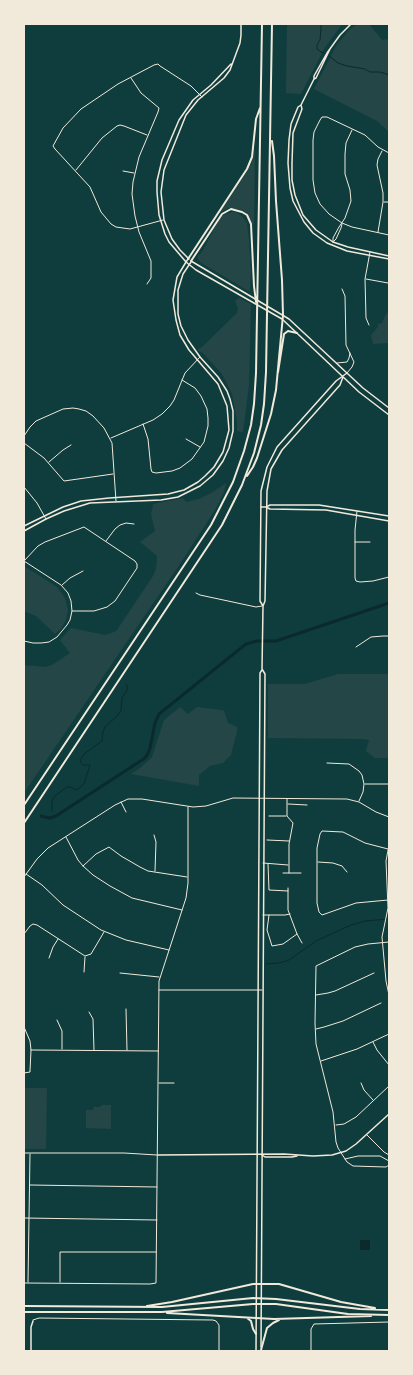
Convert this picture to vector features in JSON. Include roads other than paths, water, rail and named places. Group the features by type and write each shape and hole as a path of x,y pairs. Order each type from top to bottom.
{"main road":[{"path":"241,24 240,43 228,72 194,105 186,115 167,161 161,192 164,220 172,239 188,259 283,315 374,397 389,408"},
{"path":"24,805 211,525 227,494 240,463 251,425 256,389 262,24"},
{"path":"24,823 204,554 236,500 254,453 261,425 266,388 272,24"},
{"path":"351,24 340,35 330,49 314,76 302,105 292,140 292,180 295,195 303,214 311,226 322,235 333,242 348,247 389,256"},
{"path":"232,63 189,105 179,120 162,160 157,181 157,203 161,221 169,242 189,265 282,319 342,377 370,402 389,415"},
{"path":"24,526 72,503 89,500 168,494 184,490 205,476 220,458 229,430 227,406 213,376 197,360 180,335 173,300 179,272 247,169 252,157 256,119 261,105"},
{"path":"302,105 298,108 290,132 289,180 295,208 304,222 320,238 331,245 389,259"},
{"path":"245,478 253,467 268,425 276,390 283,315 274,156 270,133"},
{"path":"24,531 64,511 90,503 161,500 186,494 208,480 223,461 229,448 232,435 232,405 222,382 200,357 181,326 178,314 178,290 183,274 222,214 231,210 242,212 246,215 251,224 254,286 258,308"},
{"path":"277,376 284,334 288,331 298,333"},
{"path":"263,606 260,601 261,491 263,478 269,461 275,451 336,381 347,373"},
{"path":"256,1351 258,798 260,674 262,669 263,606 265,601 266,507 268,479 271,469 279,454 340,385 342,377"},
{"path":"261,507 270,505 315,505 389,516"},
{"path":"266,507 270,509 326,510 389,520"},
{"path":"261,1350 265,674 262,669"},
{"path":"158,1155 262,1155 265,1157 326,1156 341,1153 356,1144 389,1114"},
{"path":"142,1307 256,1284 279,1284 341,1302 380,1310"},
{"path":"24,1306 162,1307 253,1298 282,1299 343,1307 389,1310"},
{"path":"162,1312 253,1304 276,1304 348,1314 389,1315"},
{"path":"24,1312 162,1312 280,1319 380,1315"},
{"path":"244,1317 251,1321 256,1334"},
{"path":"261,1350 267,1328 272,1323 280,1319"},
{"path":"31,1351 31,1327 33,1321"}],"street":[{"path":"164,220 130,230 116,227 105,219 90,187 53,146 71,118 81,109 118,84 158,64 191,86 202,97"},
{"path":"131,78 142,93 159,108 139,157 134,173 132,194 138,228 151,261 152,278 147,284"},
{"path":"389,153 382,150 364,135 326,117 322,117 317,125 313,140 313,180 315,193 320,204 333,218 342,223 389,235"},
{"path":"76,171 102,138 117,126 124,126 148,136"},
{"path":"331,245 336,240 351,201 350,190 345,174 344,154 346,142 352,130"},
{"path":"378,232 383,202 382,186 377,165 382,150"},
{"path":"123,171 134,173"},
{"path":"383,202 389,202"},
{"path":"333,242 333,238 338,227 342,223"},
{"path":"369,325 366,318 365,279 370,252"},
{"path":"365,279 388,283"},
{"path":"342,289 345,296 346,342 354,364 347,373"},
{"path":"336,363 347,362 350,353"},
{"path":"110,438 162,414 170,406 185,373 200,357"},
{"path":"143,424 148,439 152,472 163,473 180,468 192,459 205,438 208,426 207,409 201,396 194,388 182,380"},
{"path":"24,436 36,421 54,412 73,408 86,411 94,416 110,438 115,474 116,501"},
{"path":"186,439 200,448"},
{"path":"24,443 49,463 64,481 115,474"},
{"path":"49,463 63,450 72,445"},
{"path":"24,487 37,503 46,519"},
{"path":"358,511 355,542 356,581 373,581 389,577"},
{"path":"105,541 120,525 126,523 134,524"},
{"path":"24,641 41,643 49,642 57,638 67,626 72,610 68,594 61,585 24,561 38,546 45,542 84,527 135,561 137,568 115,601 107,607 94,611 72,610"},
{"path":"355,542 370,542"},
{"path":"61,585 83,571"},
{"path":"196,592 205,596 256,607 263,606"},
{"path":"356,647 377,636 389,636"},
{"path":"327,763 344,763 355,767 362,775 364,784 359,802"},
{"path":"364,784 389,784"},
{"path":"24,877 42,853 66,836 128,799 142,799 188,807 206,806 234,798 347,799 359,802 376,812 389,817"},
{"path":"288,798 287,816 292,823 289,841 289,873"},
{"path":"121,802 126,812"},
{"path":"287,804 307,805"},
{"path":"24,1283 156,1283 159,990 160,977 183,910 187,891 188,807"},
{"path":"269,816 287,816"},
{"path":"388,849 365,843 343,832 322,831 318,841 317,903 319,912 322,915 356,903 388,900"},
{"path":"154,835 156,842 155,872"},
{"path":"66,836 78,860 83,866 125,895 183,910"},
{"path":"267,840 289,841"},
{"path":"389,845 386,861 388,900 387,916 383,926 382,942 389,995"},
{"path":"83,866 96,854 109,847 140,868 188,877"},
{"path":"317,862 333,862 342,866 347,872"},
{"path":"263,863 289,865"},
{"path":"268,864 269,890 288,891"},
{"path":"283,873 301,873"},
{"path":"26,874 42,885 63,905 104,932 126,940 169,950"},
{"path":"288,888 288,908 297,934 302,943"},
{"path":"263,915 290,914"},
{"path":"269,915 267,930 272,946 283,944 297,934"},
{"path":"24,934 30,926 33,924 37,925 85,956"},
{"path":"85,956 88,956 93,952 104,932"},
{"path":"49,958 58,939"},
{"path":"389,942 355,947 316,966 315,995 316,1044 333,1112 336,1142 347,1162 353,1166 386,1167 389,1165"},
{"path":"84,972 85,956"},
{"path":"120,973 160,977"},
{"path":"315,995 335,991 374,973"},
{"path":"159,990 262,990"},
{"path":"315,1029 324,1028 343,1021 381,1003"},
{"path":"126,1009 127,1050"},
{"path":"89,1012 93,1019 94,1050"},
{"path":"57,1020 62,1031 62,1050"},
{"path":"24,1027 30,1041 31,1050 30,1072 24,1073"},
{"path":"320,1061 350,1052 389,1034"},
{"path":"373,1041 377,1050 389,1065"},
{"path":"31,1050 158,1051"},
{"path":"158,1083 174,1084"},
{"path":"360,1083 364,1090 374,1100"},
{"path":"335,1125 344,1124 352,1120 389,1086"},
{"path":"367,1135 389,1156"},
{"path":"28,1283 30,1152"},
{"path":"24,1153 124,1153 158,1155"},
{"path":"345,1159 358,1156 380,1156 389,1161"},
{"path":"30,1185 158,1187"},
{"path":"24,1218 157,1220"},
{"path":"60,1283 60,1252 157,1252"},
{"path":"33,1321 39,1318 213,1320 219,1325 219,1351"},
{"path":"311,1351 311,1329 314,1324 389,1322"}],"waterway":[{"path":"321,24 320,40 317,45 317,49 324,53"},
{"path":"329,56 338,63 347,66 389,75"},
{"path":"41,816 50,818 56,816 145,758 150,748 155,723 159,714 246,644 257,641 276,641 389,603"},
{"path":"52,811 52,801 55,796 67,787 77,790 84,784 90,765 83,765 80,762 81,759 84,754 102,741 103,731 106,726 121,710 122,698 128,688 126,684"},
{"path":"266,964 279,963 289,960 316,941 351,925 365,921 389,919"}]}
